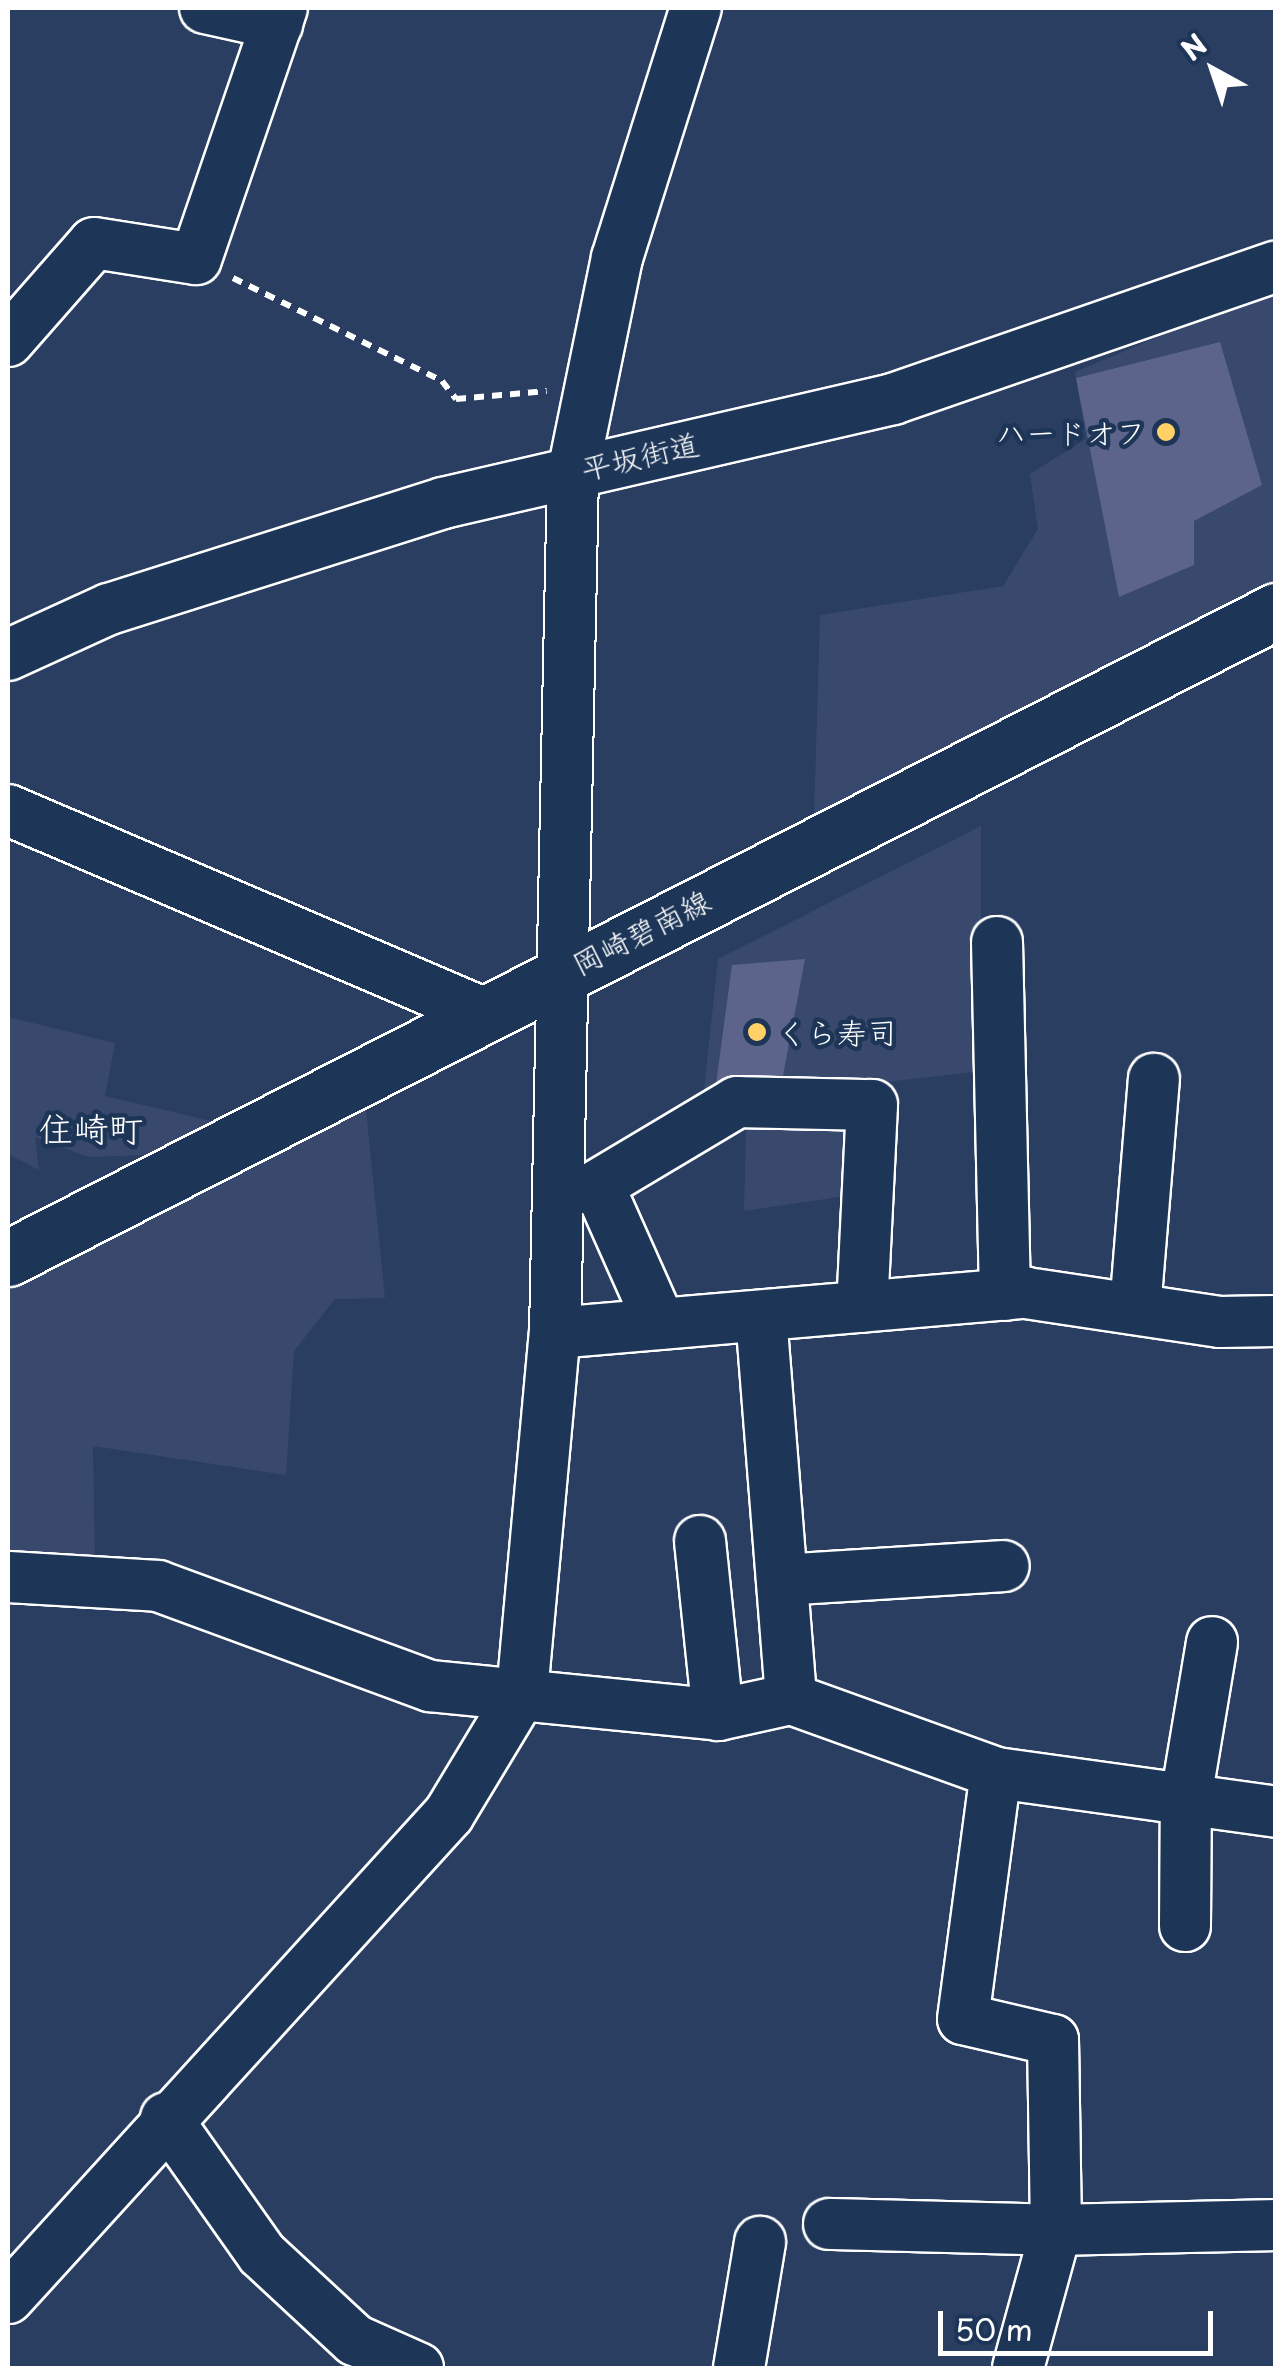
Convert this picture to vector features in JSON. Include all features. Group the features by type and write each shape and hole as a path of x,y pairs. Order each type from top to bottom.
{"main road":[{"name":"岡崎碧南線","path":"8,1258 481,1012 1276,611"}],"street":[{"path":"8,342 94,242 196,260 279,16 206,8"},
{"path":"8,2298 166,2118 450,1814 522,1693 555,1333 556,976 573,472 586,388 650,133 696,8"},
{"name":"平坂街道","path":"8,655 109,609 573,472 893,399 1276,266"},
{"path":"8,810 481,1012"},
{"path":"997,942 1005,1295"},
{"path":"1135,1310 1154,1079"},
{"path":"598,1185 737,1102 872,1105 862,1307"},
{"path":"556,1159 598,1185 660,1324"},
{"path":"555,1333 1005,1295 1276,1321"},
{"path":"761,1316 791,1698"},
{"path":"700,1541 718,1715"},
{"path":"782,1580 1004,1566"},
{"path":"8,1577 158,1586 430,1686 718,1715 791,1698 996,1773 1276,1812"},
{"path":"1185,1926 1186,1798 1212,1642"},
{"path":"996,1773 963,2019 1053,2040 1056,2230 1018,2368"},
{"path":"166,2118 262,2254 355,2340 418,2368"},
{"path":"830,2224 1056,2230 1276,2225"},
{"path":"739,2368 760,2242"}],"path":[{"path":"196,260 442,381 456,399 586,388"}],"shaded area":[{"path":"1275,288 1275,583 814,818 820,615 1003,586 1038,529 1030,474 1086,439 1075,372"},
{"path":"981,826 981,1071 851,1086 846,1196 744,1211 746,1126 704,1090 718,959"},
{"path":"8,1017 115,1043 105,1096 220,1123 173,1154 88,1157 35,1137 39,1170 8,1154"},
{"path":"365,1100 385,1298 335,1299 294,1351 286,1475 93,1446 95,1562 8,1556 8,1288"}],"building":[{"name":"ハードオフ","path":"1220,342 1262,485 1194,521 1194,565 1119,597 1076,378"},
{"name":"くら寿司","path":"805,959 778,1102 714,1099 732,965"}],"place":[{"name":"ハードオフ","path":"1166,432"},
{"name":"くら寿司","path":"757,1032"}],"district":[{"name":"住崎町","path":"91,1128"}]}
